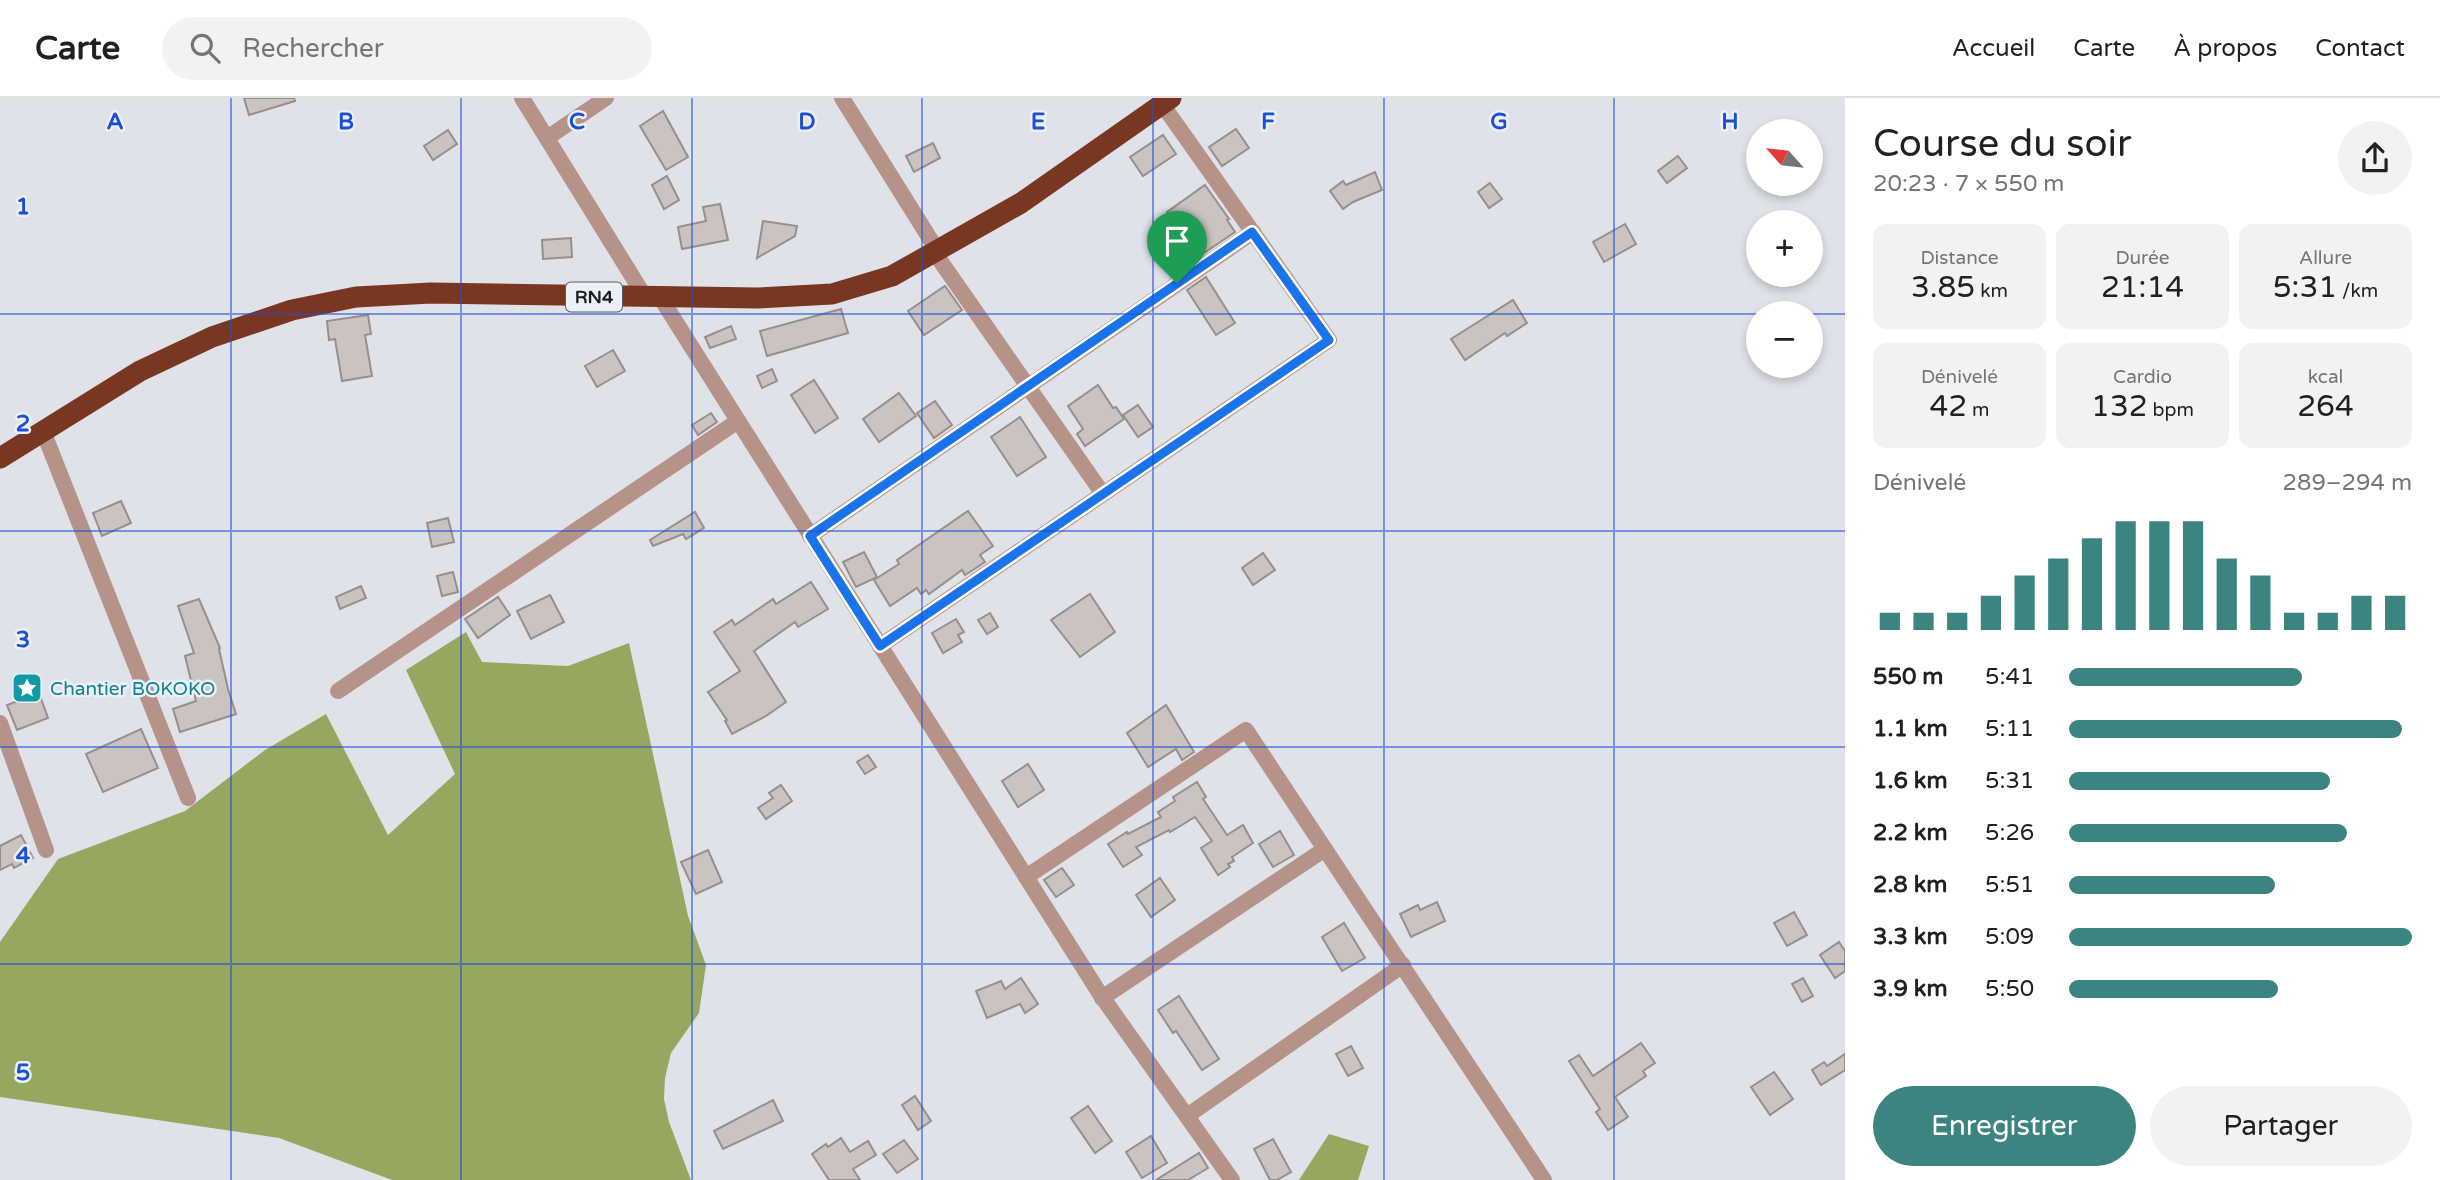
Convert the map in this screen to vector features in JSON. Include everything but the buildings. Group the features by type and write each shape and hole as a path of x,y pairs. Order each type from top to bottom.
{"highway":[{"name":"RN4","path":"0,458 140,371 212,337 292,310 356,297 430,293 758,298 832,294 892,276 1021,203 1166,100"}],"street":[{"path":"522,98 738,421 1102,998 1232,1180"},
{"path":"547,138 606,98"},
{"path":"842,98 936,251 1103,494"},
{"path":"880,646 1329,340 1252,232 1166,100"},
{"path":"810,536 1252,232"},
{"path":"338,691 738,421"},
{"path":"43,431 188,798"},
{"path":"0,723 47,849"},
{"path":"1026,877 1246,730 1544,1180"},
{"path":"1102,998 1325,849"},
{"path":"1187,1116 1402,965"}],"green space":[{"path":"466,632 482,662 568,666 629,643 688,916 706,965 699,1013 671,1053 665,1078 664,1099 669,1122 691,1180 392,1180 279,1138 0,1097 0,942 58,859 185,811 265,750 326,714 388,835 455,774 406,670"},
{"path":"1329,1134 1369,1146 1358,1180 1299,1180"}],"place":[{"name":"Chantier BOKOKO","path":"27,688"}],"route":[{"path":"1252,232 1329,340 880,646 810,536 1177,283 1252,232"}]}
